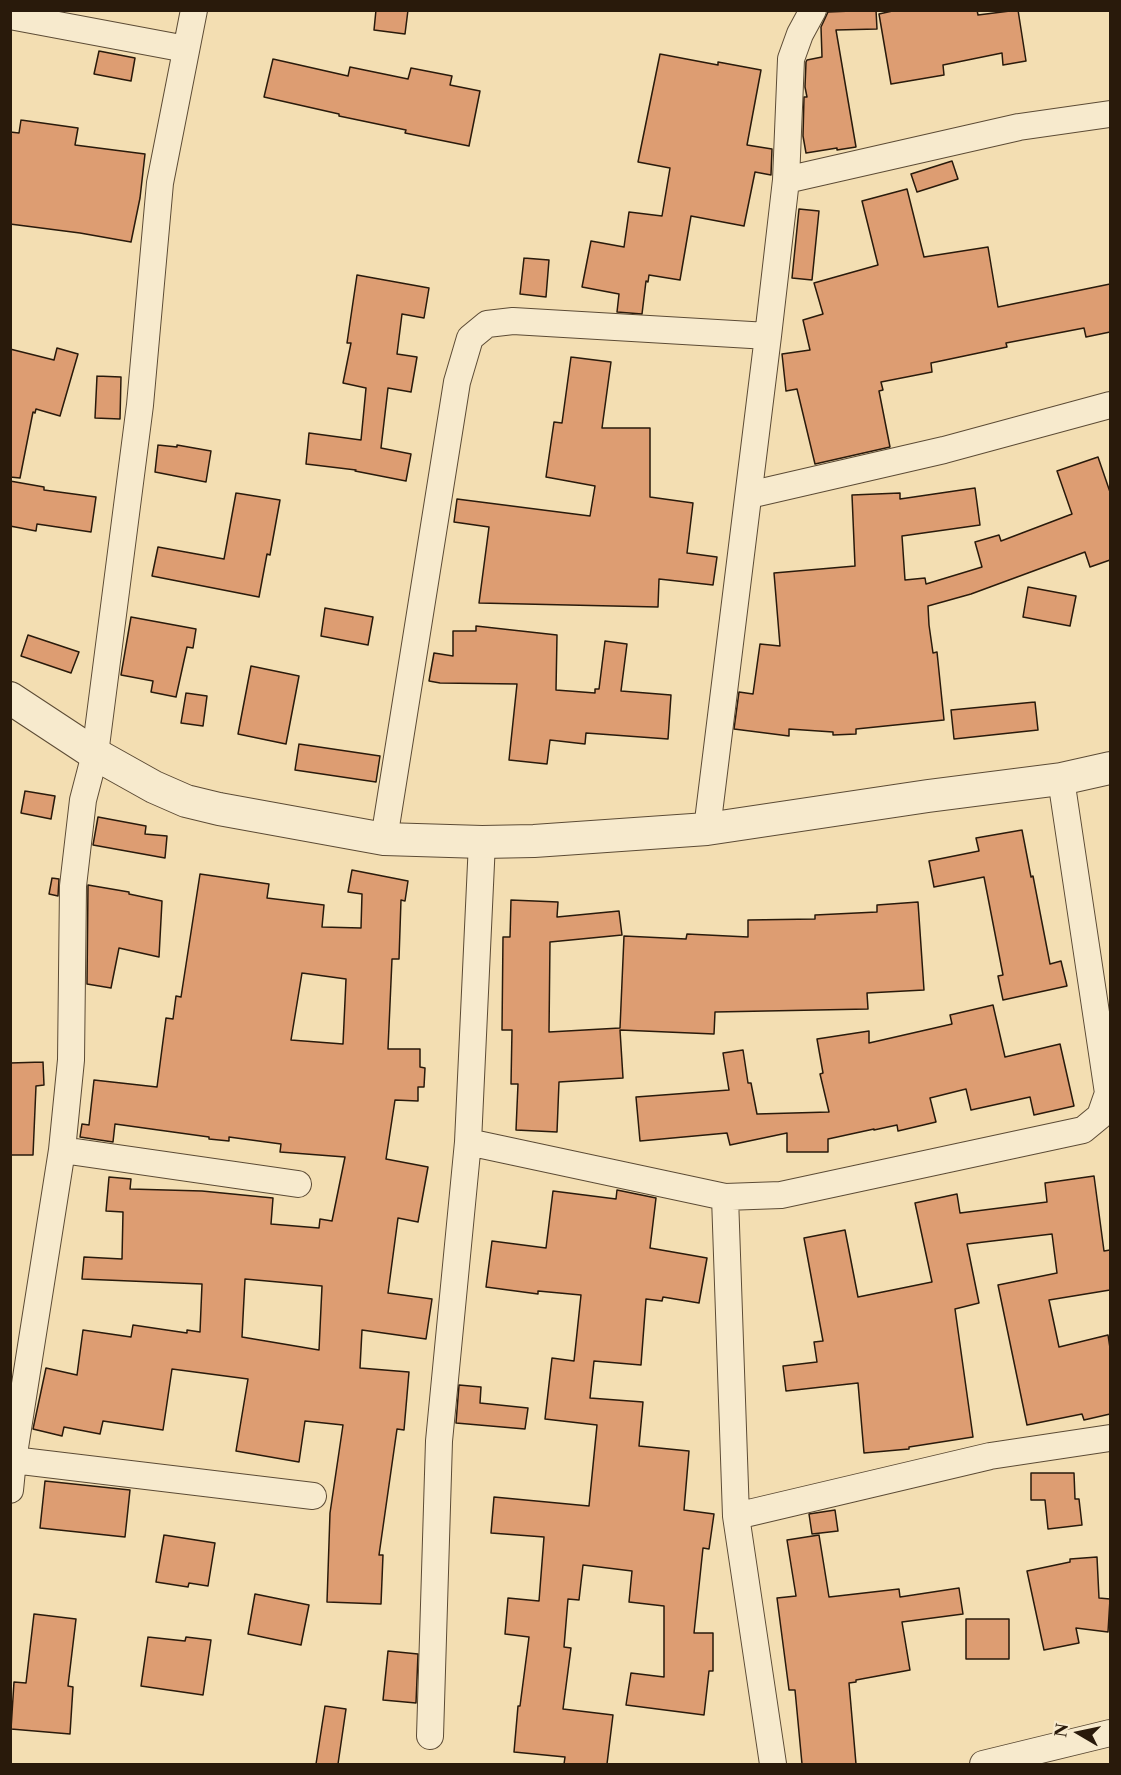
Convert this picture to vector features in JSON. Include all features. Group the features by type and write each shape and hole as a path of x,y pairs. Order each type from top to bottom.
{"street":[{"path":"10,1490 62,1150 71,1060 73,886 83,800 94,754 140,405 160,183 195,10"},
{"path":"707,829 786,180 791,59 800,34 813,10"},
{"path":"10,16 186,49"},
{"path":"786,180 1019,127 1110,114"},
{"path":"384,839 457,382 470,338 487,324 513,321 768,336"},
{"path":"749,495 944,450 1110,405"},
{"path":"10,698 94,754 154,787 186,801 384,839 534,841 707,829 1061,779 1110,768"},
{"path":"468,1142 725,1197 781,1195 1083,1130 1100,1116 1108,1094 1061,779"},
{"path":"430,1737 439,1442 468,1142 482,842"},
{"path":"62,1150 298,1184"},
{"path":"725,1197 736,1516 773,1764"},
{"path":"736,1516 990,1456 1110,1438"},
{"path":"14,1460 313,1496"},
{"path":"983,1764 1110,1733"}],"building":[{"path":"376,10 408,10 405,34 374,30"},
{"path":"876,10 877,29 836,30 856,147 806,153 803,136 804,97 807,97 806,62 822,57 821,27 828,12"},
{"path":"897,10 977,10 978,15 1018,10 1026,61 1003,65 1002,53 943,65 944,75 891,84 879,14"},
{"path":"99,51 135,58 131,81 94,74"},
{"path":"660,54 761,70 747,145 772,149 771,175 755,172 744,226 691,216 680,280 649,275 648,282 646,281 642,314 617,312 619,294 582,287 591,241 624,247 629,212 662,216 670,168 638,162"},
{"path":"273,59 348,76 350,67 408,79 411,68 452,76 450,85 480,91 469,146 405,133 406,130 264,97"},
{"path":"21,120 78,128 75,145 145,154 140,198 131,242 10,224 10,132 19,133"},
{"path":"952,161 958,179 917,192 911,174"},
{"path":"907,189 924,257 988,247 998,307 1110,284 1110,332 1086,337 1084,328 1006,343 1007,347 931,363 932,372 881,382 883,390 879,391 890,447 815,464 797,389 786,391 782,354 810,350 803,320 823,314 814,283 878,265 862,201"},
{"path":"799,209 819,211 812,280 792,278"},
{"path":"524,258 549,260 546,297 520,294"},
{"path":"357,275 429,288 424,318 402,314 397,354 417,357 411,392 388,388 381,448 411,454 406,481 356,470 306,464 309,433 361,440 366,388 343,383 351,343 347,343"},
{"path":"57,348 78,354 60,416 36,409 35,413 33,412 20,478 10,477 10,349 54,360"},
{"path":"571,357 611,362 602,428 650,428 650,497 693,503 687,553 717,557 713,585 659,579 658,607 479,603 489,527 454,522 457,499 590,516 595,486 546,477 554,422 562,423"},
{"path":"97,376 121,377 120,419 95,418"},
{"path":"158,445 177,447 177,445 211,451 206,482 155,472"},
{"path":"1098,457 1110,492 1110,560 1090,567 1085,552 971,594 928,606 933,653 937,652 944,720 856,729 856,734 833,735 833,732 789,729 789,736 734,729 739,692 753,694 760,644 780,646 774,573 855,566 852,495 900,493 900,499 975,488 980,525 902,536 905,580 925,578 926,584 982,567 975,542 999,535 1001,541 1072,514 1057,471"},
{"path":"10,481 44,487 44,490 96,497 91,532 37,524 36,531 10,526"},
{"path":"236,493 280,500 270,555 267,554 259,597 152,576 158,547 224,559"},
{"path":"1028,587 1076,596 1070,626 1023,617"},
{"path":"325,608 373,617 368,645 321,636"},
{"path":"131,617 196,629 193,648 187,647 176,697 151,692 153,681 121,675"},
{"path":"476,626 557,635 556,690 595,693 595,689 599,689 605,641 627,644 621,691 671,695 668,739 586,733 585,744 550,740 547,764 509,760 517,684 429,681 434,653 453,656 453,631 476,631"},
{"path":"28,635 79,652 71,673 21,656"},
{"path":"251,666 299,676 286,744 238,734"},
{"path":"186,693 207,696 203,726 181,723"},
{"path":"1035,702 1038,730 954,739 951,710"},
{"path":"299,744 380,756 376,782 295,770"},
{"path":"25,791 55,796 51,819 21,813"},
{"path":"98,817 146,826 145,834 167,836 165,858 93,845"},
{"path":"1022,830 1050,964 1061,961 1067,986 1003,1000 998,976 1003,975 984,877 934,887 929,861 979,851 976,838"},
{"path":"352,870 408,881 405,901 401,900 399,959 392,959 388,1049 420,1049 420,1067 425,1068 424,1087 418,1087 418,1101 395,1100 386,1159 428,1167 418,1222 398,1218 388,1293 432,1299 426,1339 362,1330 360,1368 409,1372 404,1430 397,1429 379,1555 383,1555 381,1604 327,1602 330,1513 343,1425 305,1421 299,1462 236,1451 248,1379 172,1369 163,1430 103,1421 100,1434 64,1427 62,1436 33,1429 46,1368 77,1375 83,1330 131,1337 133,1325 187,1333 187,1330 200,1332 202,1284 82,1279 84,1257 122,1259 123,1212 106,1211 109,1177 131,1179 130,1189 202,1191 273,1198 271,1224 319,1228 320,1219 332,1221 345,1157 280,1152 281,1144 229,1137 229,1141 209,1139 209,1137 115,1124 113,1142 80,1137 82,1124 89,1125 94,1080 157,1087 166,1018 173,1019 176,996 181,997 200,874 269,884 267,898 324,905 322,927 361,928 362,894 348,892","holes":["302,973 346,979 343,1044 291,1040","245,1279 322,1286 319,1350 242,1337"]},
{"path":"52,878 59,879 58,896 49,894"},
{"path":"88,885 129,892 129,894 162,901 159,957 119,948 111,988 87,984"},
{"path":"511,900 558,902 557,917 619,911 622,935 550,942 549,1032 620,1028 624,936 686,939 687,934 748,937 748,920 815,919 815,915 877,912 877,905 918,902 924,990 867,993 868,1009 715,1012 714,1034 620,1030 623,1078 559,1082 557,1132 516,1130 518,1084 511,1084 512,1030 502,1030 503,937 510,937"},
{"path":"993,1005 1005,1057 1060,1044 1074,1106 1034,1115 1030,1097 971,1110 966,1089 930,1098 936,1122 898,1131 897,1125 828,1139 828,1152 787,1152 787,1133 730,1145 727,1133 640,1141 636,1097 729,1090 723,1053 743,1050 748,1083 751,1083 757,1114 829,1112 820,1074 823,1073 817,1039 869,1031 869,1043 952,1024 950,1015"},
{"path":"43,1062 44,1085 36,1086 33,1155 10,1155 10,1063"},
{"path":"1094,1176 1104,1251 1110,1250 1110,1290 1049,1300 1059,1347 1108,1335 1110,1414 1084,1420 1082,1414 1027,1425 998,1285 1057,1273 1052,1234 967,1244 979,1303 955,1309 973,1437 909,1447 909,1449 864,1453 858,1383 786,1391 783,1366 817,1362 814,1342 823,1341 804,1238 845,1230 858,1297 932,1282 915,1203 957,1194 960,1213 1047,1202 1045,1183"},
{"path":"617,1190 656,1198 650,1248 707,1258 699,1303 663,1297 662,1301 646,1299 641,1365 594,1361 590,1398 643,1402 639,1446 689,1451 684,1510 714,1514 709,1549 703,1548 694,1633 713,1633 713,1671 709,1671 704,1715 626,1705 631,1673 664,1677 664,1606 629,1602 632,1571 583,1565 579,1600 568,1599 564,1647 571,1648 563,1709 613,1715 607,1764 564,1764 565,1757 514,1752 518,1706 520,1706 529,1637 505,1634 508,1598 539,1601 544,1537 491,1533 494,1497 589,1506 597,1425 545,1419 552,1358 574,1361 581,1295 538,1291 538,1294 486,1287 492,1241 546,1248 553,1191 616,1199"},
{"path":"459,1385 481,1387 480,1403 528,1408 525,1429 456,1423"},
{"path":"1031,1473 1074,1473 1075,1499 1079,1499 1082,1525 1048,1529 1045,1500 1031,1500"},
{"path":"45,1481 130,1490 125,1537 40,1528"},
{"path":"835,1510 838,1531 812,1534 809,1514"},
{"path":"164,1535 215,1543 208,1586 189,1583 188,1587 156,1582"},
{"path":"819,1535 829,1597 899,1589 900,1597 959,1588 963,1614 902,1622 910,1670 849,1683 856,1764 802,1764 795,1690 789,1690 777,1598 796,1596 787,1540"},
{"path":"1097,1557 1099,1598 1110,1599 1108,1632 1076,1628 1079,1643 1044,1650 1027,1571 1070,1562 1070,1559"},
{"path":"255,1594 309,1605 301,1645 248,1634"},
{"path":"34,1614 76,1619 68,1686 73,1687 70,1734 11,1729 14,1682 26,1683"},
{"path":"966,1619 1009,1619 1009,1659 966,1659"},
{"path":"148,1637 185,1641 186,1637 211,1640 203,1695 141,1686"},
{"path":"388,1651 418,1654 416,1703 383,1700"},
{"path":"325,1706 346,1709 338,1764 316,1764"}]}
